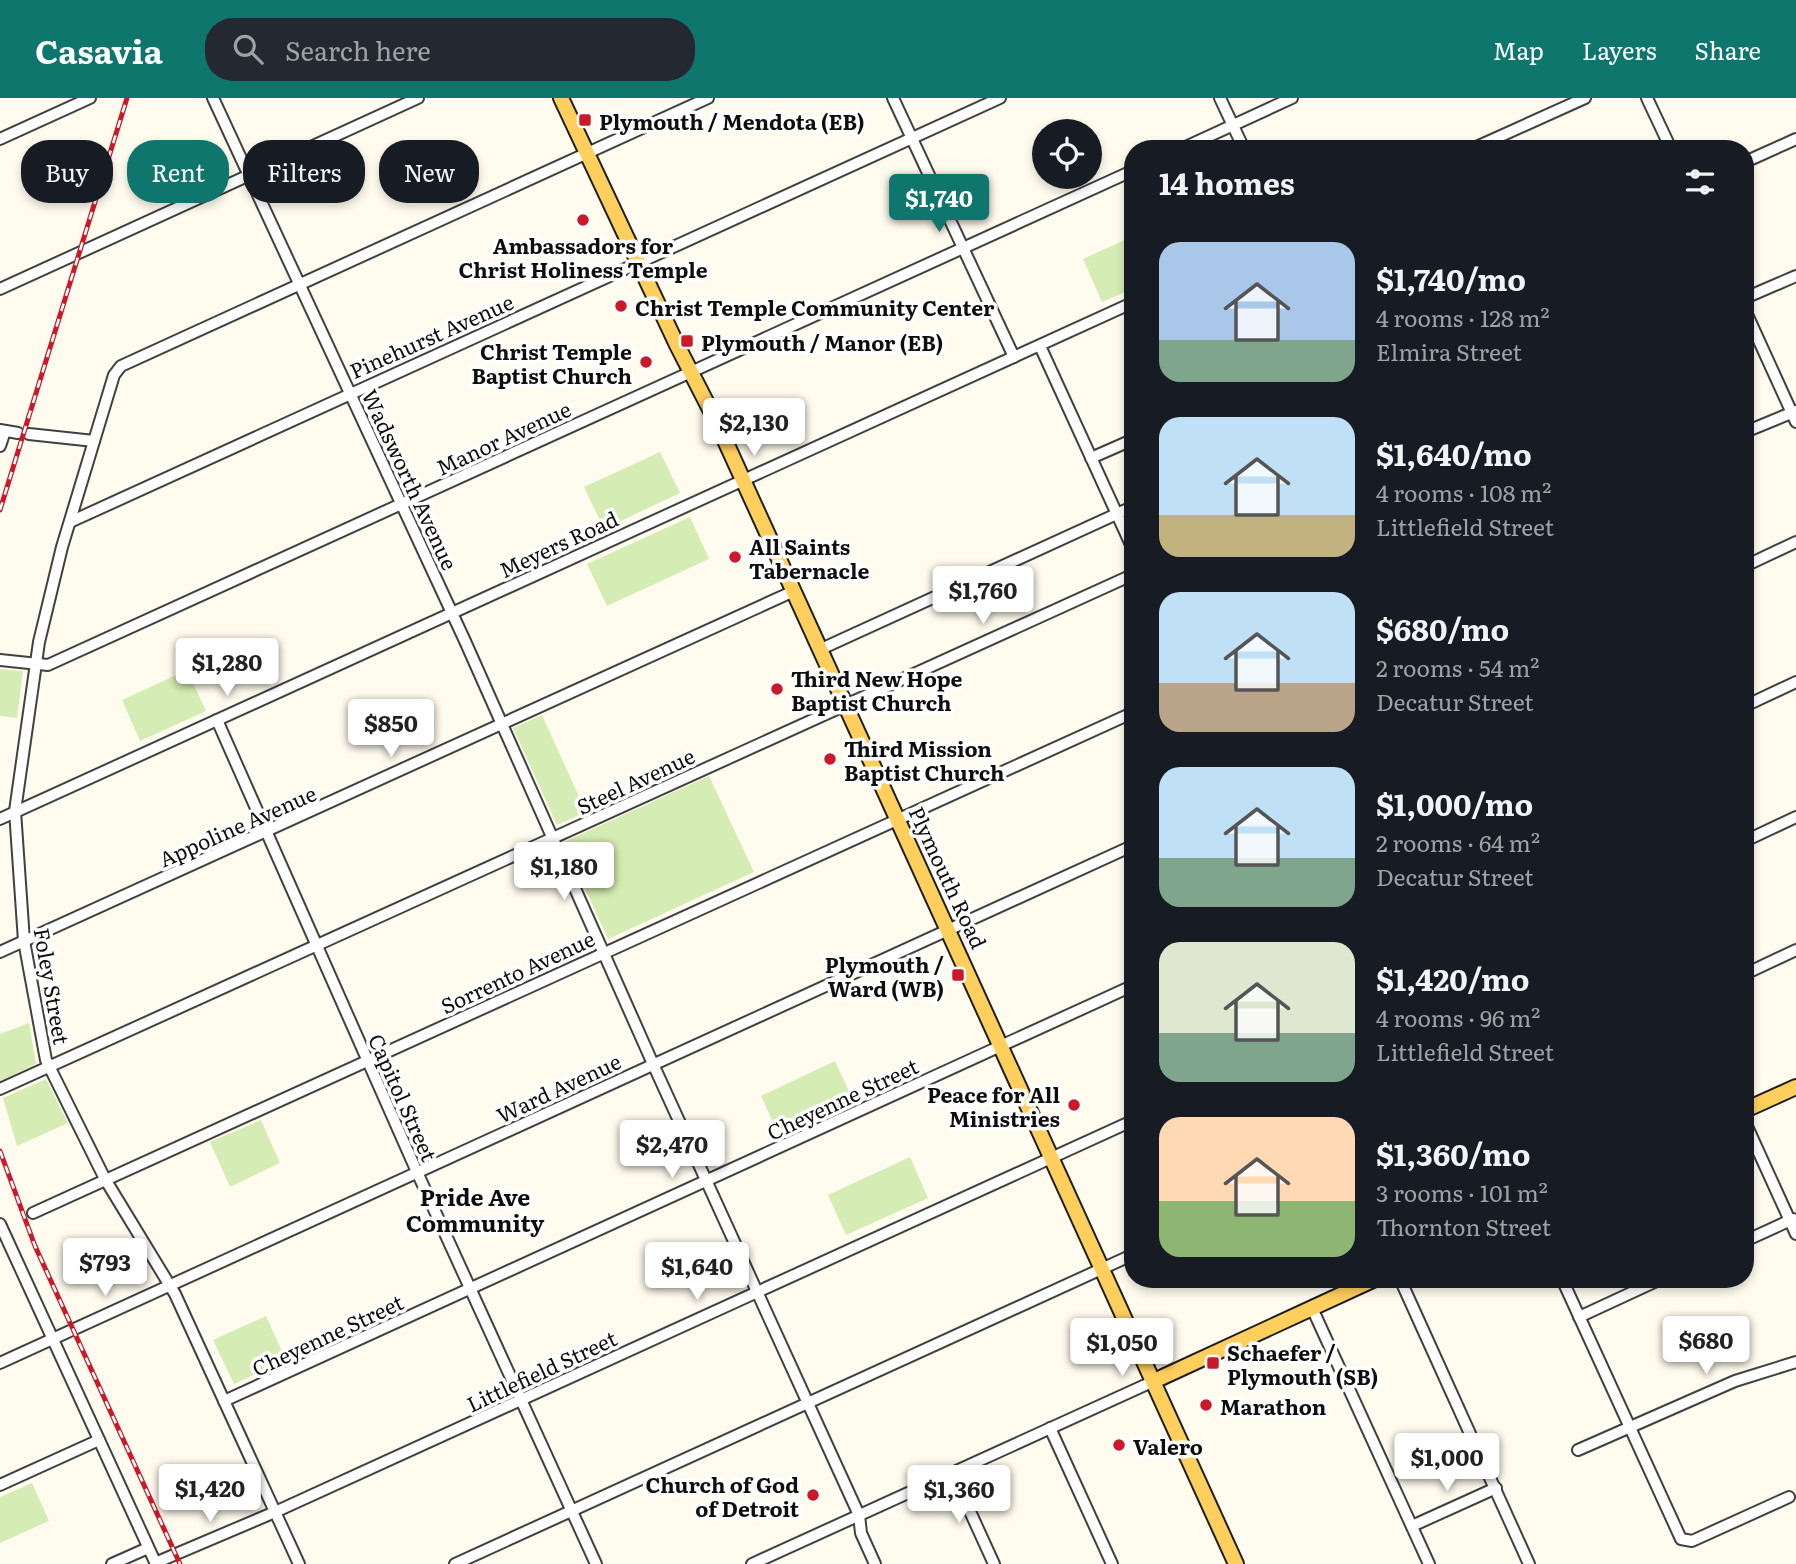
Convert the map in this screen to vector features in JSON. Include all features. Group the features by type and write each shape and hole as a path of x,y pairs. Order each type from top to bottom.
{"main road":[{"name":"Plymouth Road","path":"561,98 821,649 1236,1564"},
{"path":"1754,1106 1796,1087"},
{"path":"1154,1381 1355,1288"}],"street":[{"path":"0,139 90,98"},
{"name":"Wadsworth Avenue","path":"213,98 243,165"},
{"path":"326,140 418,98"},
{"path":"674,98 680,110"},
{"path":"299,284 708,98"},
{"path":"893,98 1014,358"},
{"name":"Pinehurst Avenue","path":"70,522 1000,98"},
{"path":"1220,98 1240,140"},
{"path":"1200,140 1292,98"},
{"path":"1492,140 1584,98"},
{"path":"1647,98 1667,140"},
{"path":"1754,158 1796,139"},
{"name":"Manor Avenue","path":"0,660 36,666 48,665 1124,175"},
{"path":"0,289 243,178"},
{"name":"Wadsworth Avenue","path":"261,203 452,613 604,953"},
{"path":"1754,294 1796,276"},
{"name":"Foley Street","path":"299,284 119,368 70,522 36,666 15,811 24,941 49,1067 105,1180 170,1286 299,1564"},
{"name":"Meyers Road","path":"0,819 1124,307"},
{"path":"1754,329 1795,415 1754,429"},
{"path":"1040,346 1124,529"},
{"path":"0,446 2,431 94,441"},
{"path":"1091,458 1124,444"},
{"path":"821,649 1124,510"},
{"path":"1754,562 1796,542"},
{"name":"Steel Avenue","path":"0,1089 1124,579"},
{"name":"Appoline Avenue","path":"0,952 794,591"},
{"path":"1754,702 1796,682"},
{"name":"Sorrento Avenue","path":"33,1213 1124,717"},
{"name":"Capitol Street","path":"217,720 367,1061 596,1564"},
{"path":"1754,837 1796,817"},
{"name":"Ward Avenue","path":"0,1363 1124,850"},
{"path":"1754,970 1796,950"},
{"path":"604,953 859,1515 861,1533 875,1564"},
{"name":"Cheyenne Street","path":"224,1401 1124,990"},
{"name":"Littlefield Street","path":"156,1564 1124,1125"},
{"path":"1754,1140 1793,1219 1796,1234"},
{"path":"1754,1237 1793,1219"},
{"path":"1,1227 156,1564"},
{"path":"455,1564 1124,1259"},
{"path":"1404,1288 1529,1564"},
{"path":"1566,1288 1678,1536 1684,1541 1692,1541 1789,1497"},
{"path":"1579,1317 1642,1288"},
{"path":"1312,1308 1429,1564"},
{"path":"1578,1450 1734,1381 1796,1362"},
{"path":"756,1563 1154,1381"},
{"path":"1050,1428 1112,1564"},
{"path":"0,1485 99,1440"},
{"path":"952,1472 994,1564"},
{"path":"1412,1526 1496,1488"},
{"path":"112,1564 148,1548"}],"green space":[{"path":"1124,240 1124,292 1102,302 1083,259"},
{"path":"660,452 680,493 604,529 584,487"},
{"path":"690,517 709,559 607,606 587,564"},
{"path":"0,669 23,671 17,718 0,716"},
{"path":"187,670 206,711 140,741 122,700"},
{"path":"542,715 586,812 557,825 513,728"},
{"path":"709,776 754,872 608,939 564,842"},
{"path":"29,1023 36,1064 0,1081 0,1034"},
{"path":"835,1061 853,1100 779,1135 761,1096"},
{"path":"46,1079 68,1123 17,1146 3,1098"},
{"path":"261,1120 280,1163 230,1187 210,1142"},
{"path":"910,1157 928,1198 846,1235 828,1195"},
{"path":"266,1316 286,1360 234,1384 213,1340"},
{"path":"32,1483 49,1521 0,1543 0,1497"}],"railway":[{"path":"0,510 127,98"},
{"path":"0,1151 35,1246 180,1564"}],"place":[{"name":"Plymouth / Mendota (EB)","path":"585,120"},
{"name":"Ambassadors for Christ Holiness Temple","path":"583,220"},
{"name":"Christ Temple Community Center","path":"621,306"},
{"name":"Plymouth / Manor (EB)","path":"687,341"},
{"name":"Christ Temple Baptist Church","path":"646,362"},
{"name":"All Saints Tabernacle","path":"735,557"},
{"name":"Third New Hope Baptist Church","path":"777,689"},
{"name":"Third Mission Baptist Church","path":"830,759"},
{"name":"Plymouth / Ward (WB)","path":"958,975"},
{"name":"Peace for All Ministries","path":"1074,1105"},
{"name":"Schaefer / Plymouth (SB)","path":"1213,1363"},
{"name":"Marathon","path":"1206,1405"},
{"name":"Valero","path":"1119,1445"},
{"name":"Church of God of Detroit","path":"813,1495"}],"district":[{"name":"Pride Ave Community","path":"475,1209"}]}
